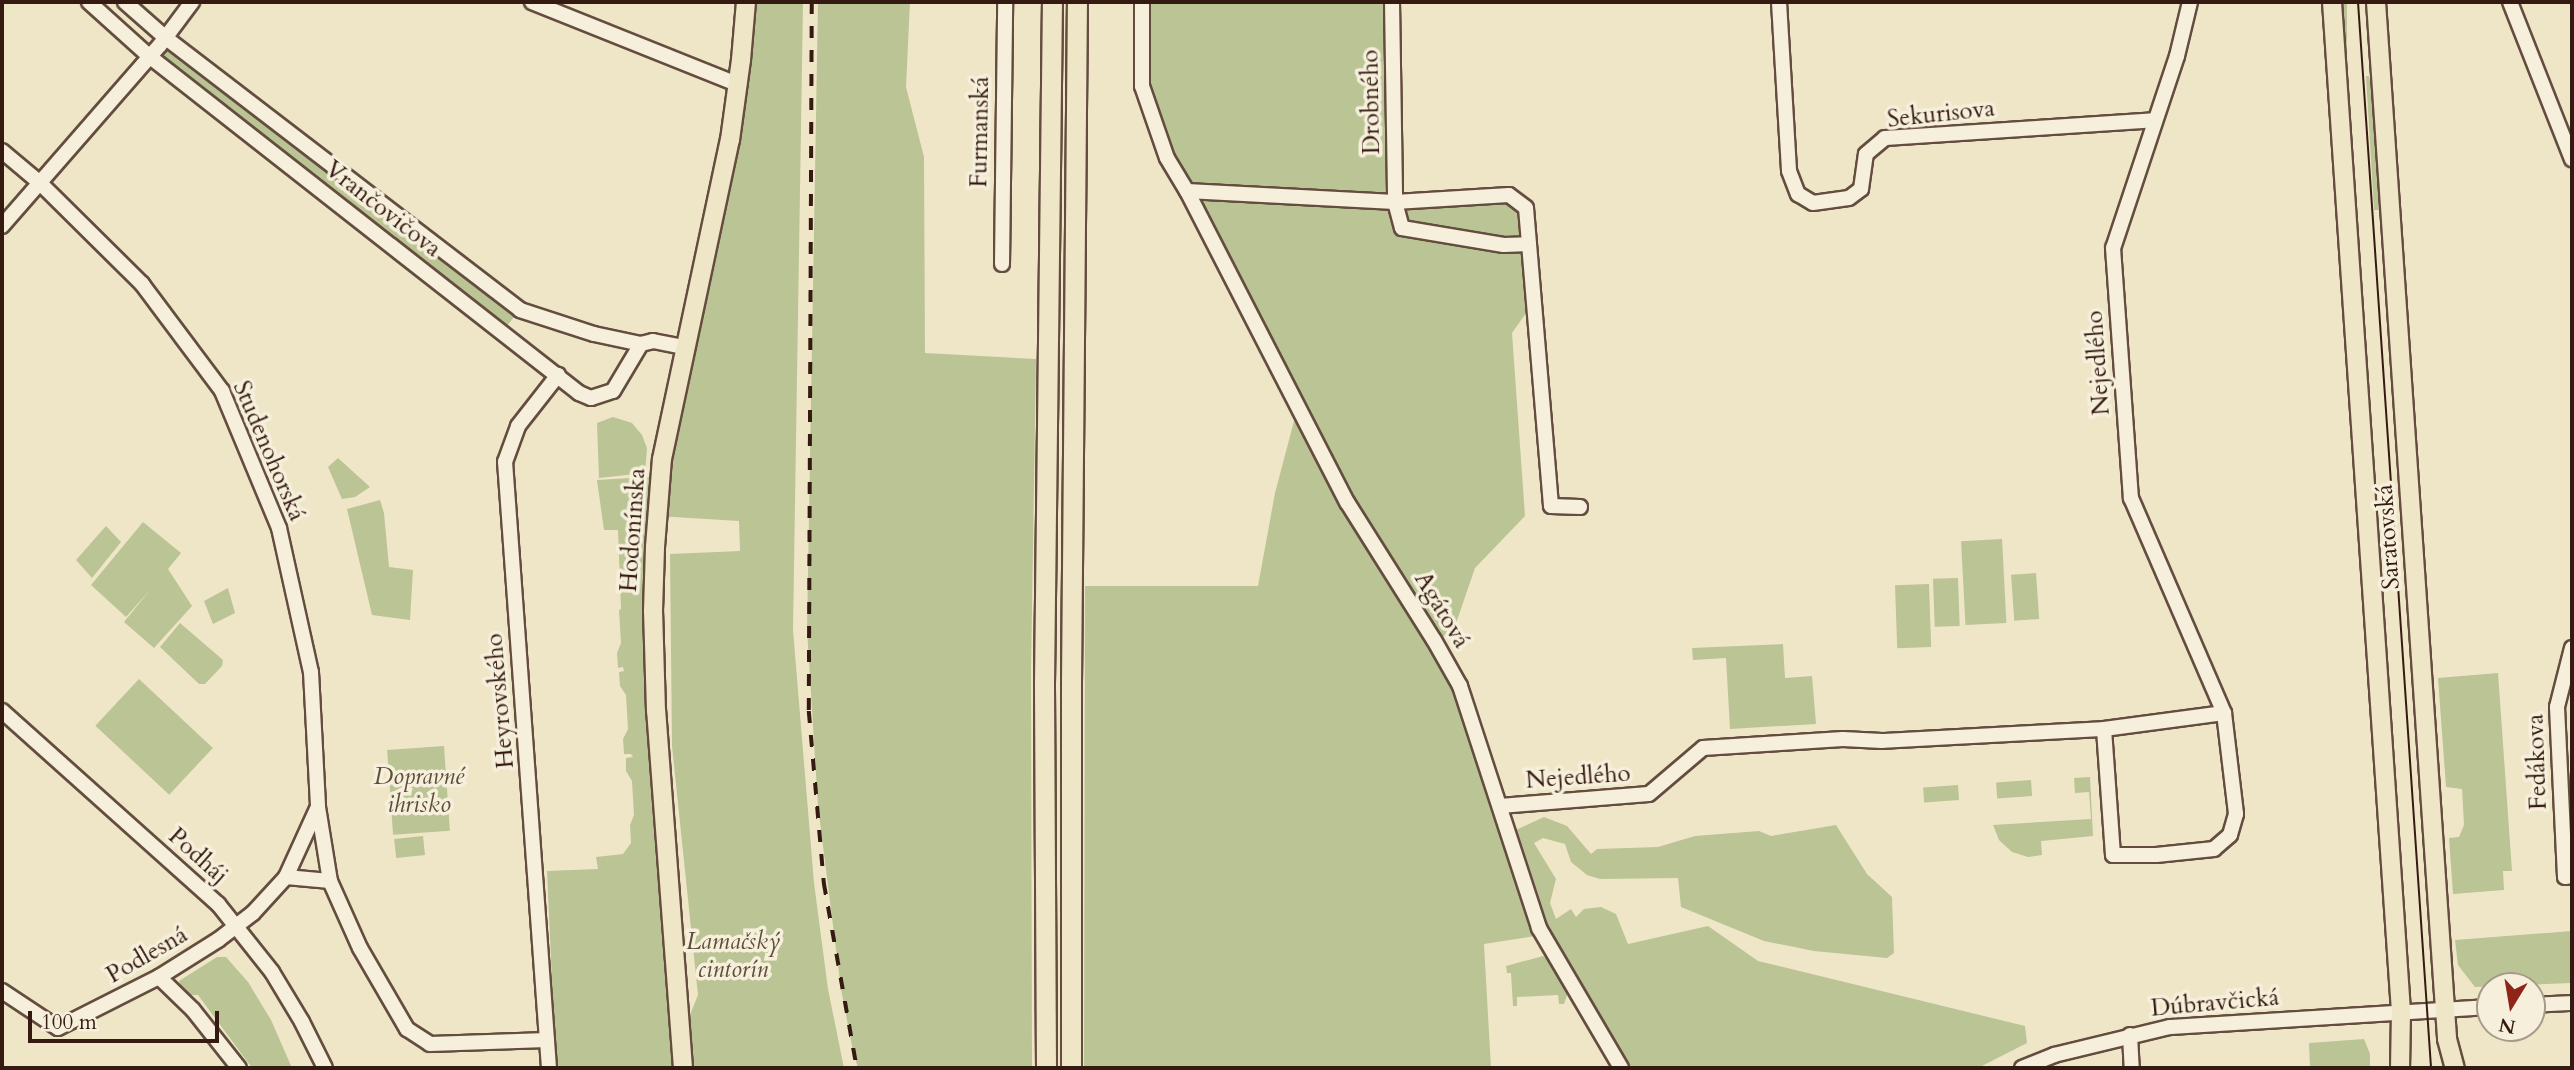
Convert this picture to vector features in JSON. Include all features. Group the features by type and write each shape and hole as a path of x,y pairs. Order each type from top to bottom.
{"highway":[{"path":"1046,1068 1044,683 1052,2"},
{"path":"1071,1068 1071,683 1077,2"}],"main road":[{"name":"Hodonínska","path":"683,1068 656,711 653,611 662,459 708,253 738,85 746,2"},
{"name":"Saratovská","path":"2332,2 2401,1012 2400,1068"},
{"name":"Saratovská","path":"2376,2 2447,1039 2455,1068"}],"street":[{"name":"Vrančovičova","path":"89,2 149,56 579,393 601,397 613,391 641,344"},
{"name":"Vrančovičova","path":"125,2 166,38 520,310 594,334 641,344 653,341 685,347"},
{"path":"2,226 166,38 192,2"},
{"path":"532,2 738,85"},
{"name":"Furmanská","path":"1002,264 1005,2"},
{"name":"Agátová","path":"1142,2 1142,86 1167,158 1187,191 1348,502 1434,639 1460,686 1539,928 1621,1068"},
{"name":"Drobného","path":"1392,2 1395,202"},
{"name":"Sekurisova","path":"1779,2 1789,171 1798,194 1813,203 1849,198 1861,189 1866,154 1885,138 2154,120"},
{"name":"Nejedlého","path":"2105,729 2113,855 2156,855 2214,849 2230,835 2236,814 2224,713 2131,498 2113,248 2177,56 2190,2"},
{"path":"2510,2 2572,159"},
{"name":"Studenohorská","path":"2,151 40,183 142,284 222,391 279,528 311,672 318,807 330,881 360,948 407,1029 430,1044 547,1040"},
{"path":"1187,191 1395,202 1509,195 1526,208 1550,506 1580,507"},
{"path":"1395,202 1402,228 1504,245 1529,244"},
{"name":"Heyrovského","path":"549,1068 505,462 518,426 558,375"},
{"name":"Fedákova","path":"2569,876 2565,738 2557,707 2572,648"},
{"name":"Podháj","path":"2,710 238,925 290,1001 325,1068"},
{"name":"Nejedlého","path":"1500,806 1649,794 1703,748 1843,739 1906,740 2105,729 2224,713"},
{"name":"Studenohorská","path":"238,925 286,877 318,807"},
{"path":"286,877 330,881"},
{"name":"Podlesná","path":"2,992 58,1028 159,976 238,925"},
{"path":"159,976 194,1010 239,1068"},
{"path":"2546,1004 2572,1003"},
{"name":"Dúbravčická","path":"2022,1068 2130,1035 2170,1027 2476,1008"},
{"path":"2130,1035 2132,1068"}],"green space":[{"name":"Lamačský cintorín","path":"746,2 803,2 793,630 814,883 828,989 844,1068 556,1068 547,871 598,869 596,857 623,854 631,843 630,825 634,815 632,781 626,771 626,758 633,757 631,754 624,754 623,739 628,729 626,695 620,686 619,672 624,671 623,667 618,668 617,653 621,643 618,530 604,530 597,480 649,477 660,480","holes":["657,516 739,521 740,551 670,554 672,746 698,995 681,1037 655,547"]},
{"path":"818,2 910,2 906,87 924,157 925,353 1036,359 1031,672 1032,1068 858,1068 853,1051 841,989 818,806 807,629"},
{"path":"1142,2 1392,2 1395,202 1509,195 1526,208 1534,302 1512,333 1525,516 1475,568 1453,632 1435,640 1460,686 1542,935 1484,944 1491,1068 1084,1068 1085,586 1258,586 1275,493 1298,406 1151,119"},
{"path":"2340,2 2347,2 2347,212 2340,212"},
{"path":"166,38 517,313 502,332 151,58"},
{"path":"2366,76 2369,76 2377,121 2381,210 2374,210"},
{"path":"613,417 632,423 642,435 647,448 645,473 599,478 597,423"},
{"path":"338,458 370,487 355,497 342,499 328,467"},
{"path":"380,500 384,513 389,567 413,570 410,620 372,615 347,509"},
{"path":"143,522 181,553 168,569 192,606 154,648 124,622 150,590 126,617 91,585"},
{"path":"106,526 121,542 92,578 76,560"},
{"path":"2002,539 2006,623 1965,625 1961,541"},
{"path":"2036,573 2039,619 2014,621 2011,575"},
{"path":"1958,578 1960,626 1935,627 1933,579"},
{"path":"1929,584 1931,647 1897,648 1895,585"},
{"path":"228,588 235,613 213,624 204,601"},
{"path":"180,623 223,660 222,666 205,684 199,684 160,647"},
{"path":"1783,644 1785,678 1812,676 1816,724 1730,729 1726,658 1693,660 1692,648"},
{"path":"2498,673 2512,871 2503,871 2504,890 2453,894 2449,838 2459,837 2464,825 2462,789 2446,787 2438,678"},
{"path":"139,679 213,748 169,795 95,726"},
{"name":"Dopravné ihrisko","path":"444,746 450,831 393,835 387,750"},
{"path":"2090,777 2093,836 2041,841 2042,855 2028,857 2012,852 1999,840 1993,825 2091,819 2089,792 2075,793 2074,778"},
{"path":"2031,780 2032,796 1997,798 1996,782"},
{"path":"1958,785 1959,800 1924,802 1923,787"},
{"path":"1544,817 1567,826 1591,854 1597,849 1658,847 1695,836 1759,831 1771,836 1836,825 1867,874 1892,897 1894,953 1887,958 1814,951 1764,941 1681,907 1678,878 1600,879 1587,875 1571,862 1565,844 1543,838 1534,843 1556,879 1550,903 1556,919 1571,909 1576,917 1584,909 1601,907 1616,914 1628,944 1708,926 1758,961 2025,1026 2027,1043 1978,1068 1629,1068 1560,953 1543,916 1516,830"},
{"path":"423,836 425,855 396,858 394,839"},
{"path":"2572,931 2572,983 2546,984 2546,972 2476,972 2475,987 2458,965 2455,940"},
{"path":"1543,956 1550,960 1568,992 1564,1004 1559,1004 1558,995 1517,997 1517,1006 1513,1006 1511,973 1507,973 1506,966"},
{"path":"217,957 226,957 248,982 271,1020 292,1068 252,1068 198,995 182,995 179,981"},
{"path":"2364,1039 2370,1054 2370,1068 2310,1068 2309,1043"}],"tram line":[{"path":"2358,2 2431,1068"}],"railway":[{"path":"812,2 809,711 824,883 857,1068"}]}
